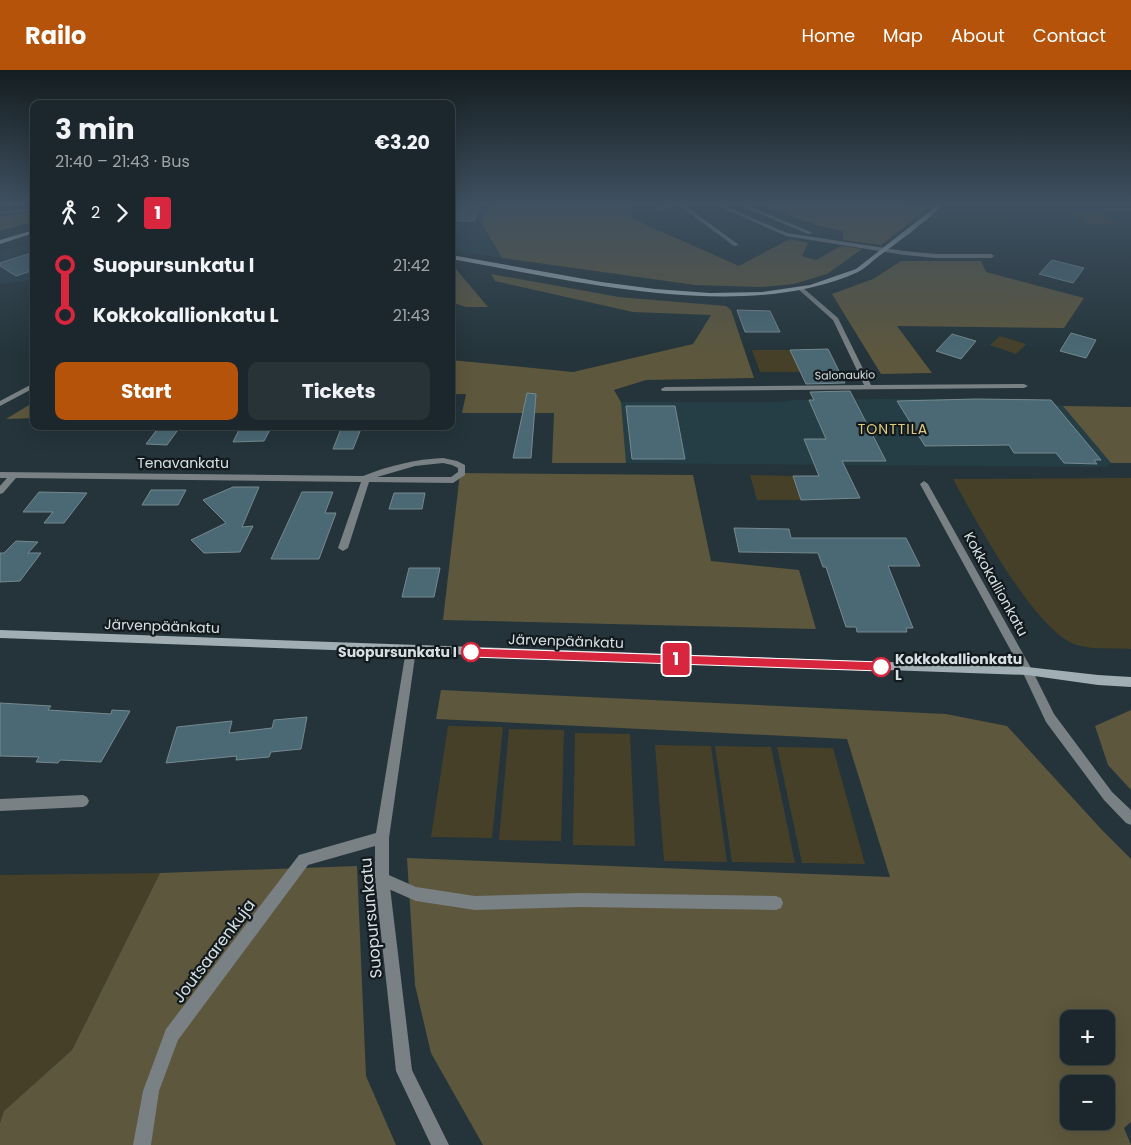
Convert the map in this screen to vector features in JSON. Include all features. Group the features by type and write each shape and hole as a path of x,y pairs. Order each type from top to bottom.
{"street":[{"path":"455,257 645,290 731,294 800,288 827,282 856,271 878,254"},
{"path":"920,254 991,256"},
{"path":"800,288 836,319 868,386"},
{"name":"Salonaukio","path":"666,389 1024,386"},
{"path":"0,404 30,387"},
{"name":"Tenavankatu","path":"0,475 453,480 462,473 462,467 458,463 445,460 385,470 366,478"},
{"path":"0,491 14,475"},
{"path":"343,548 366,478"},
{"name":"Kokkokallionkatu","path":"924,484 1027,671 1050,718 1108,796 1131,819"},
{"name":"Järvenpäänkatu","path":"0,634 1027,671 1131,682"},
{"name":"Suopursunkatu","path":"410,650 382,838 382,878 404,1071 440,1145"},
{"path":"0,805 83,801"},
{"name":"Joutsaarenkuja","path":"142,1145 151,1091 172,1035 304,860 382,838"},
{"path":"382,878 416,894 475,902 581,900 776,903"}],"shaded area":[{"path":"0,254 30,254 30,280 0,284"},
{"path":"478,254 500,254 502,258"},
{"path":"500,254 712,254 739,266 761,254 803,254 802,256 816,260 826,254 855,254 827,274 794,284 762,287 695,285 502,258"},
{"path":"901,261 981,261 986,272 1084,298 1064,328 897,326 932,373 881,374 832,294 873,279"},
{"path":"455,269 488,307 466,307 455,303"},
{"path":"491,274 619,297 726,306 731,310 754,378 646,380 614,390 621,402 626,463 552,463 554,413 462,413 466,394 455,394 455,360 573,372 693,344 711,315 633,312 495,281"},
{"path":"1000,336 1026,344 1016,354 990,345"},
{"path":"752,350 790,350 800,372 760,372"},
{"path":"1032,399 1063,406 1111,463 1106,467 626,463 621,402 780,402 794,400"},
{"path":"30,404 30,418 6,419"},
{"path":"1063,406 1131,407 1131,463 1111,463"},
{"path":"460,473 693,475 711,561 799,570 816,629 443,620"},
{"path":"750,475 793,476 801,500 757,500"},
{"path":"1131,478 1131,649 1096,648 1077,645 1061,636 1043,619 1025,597 991,546 953,479"},
{"path":"441,690 946,714 1007,726 1131,859 1131,1122 1124,1128 1131,1145 483,1145 431,1053 415,985 407,858 890,877 847,739 436,719"},
{"path":"1131,710 1131,790 1108,765 1095,726"},
{"path":"448,726 503,727 492,838 431,837"},
{"path":"509,729 564,730 561,841 499,840"},
{"path":"575,733 630,734 635,846 573,845"},
{"path":"655,745 711,746 727,862 664,861"},
{"path":"715,746 771,747 795,863 732,862"},
{"path":"777,747 833,748 865,864 802,863"},
{"path":"357,866 366,1076 396,1145 0,1145 0,1123 4,1111 72,1050 160,873"},
{"path":"160,873 72,1050 4,1111 0,1123 0,875"}],"building":[{"path":"30,254 30,271 16,276 0,266 0,263"},
{"path":"1052,260 1084,268 1073,283 1039,274"},
{"path":"737,310 770,311 780,332 745,332"},
{"path":"1071,333 1096,340 1086,358 1060,351"},
{"path":"952,334 976,341 961,359 936,351"},
{"path":"828,349 845,383 806,384 790,350"},
{"path":"850,391 886,461 842,461 860,498 801,500 793,476 819,476 804,439 826,439 809,400 814,400 810,392"},
{"path":"527,393 536,394 531,458 513,458"},
{"path":"1051,400 1101,460 1094,460 1097,464 1064,463 1056,453 1014,453 1009,445 925,446 897,401"},
{"path":"626,406 675,406 685,459 632,459"},
{"path":"157,430 178,430 167,445 146,444"},
{"path":"239,430 270,430 264,441 233,442"},
{"path":"340,430 360,430 353,449 333,449"},
{"path":"233,487 259,487 242,527 253,526 240,552 204,553 191,540 226,523 203,500"},
{"path":"151,490 186,490 178,505 142,505"},
{"path":"39,492 87,493 64,523 44,523 53,512 23,512"},
{"path":"302,492 333,492 325,513 336,513 319,559 271,559"},
{"path":"394,493 425,493 422,509 389,509"},
{"path":"734,528 789,529 791,538 906,538 920,566 888,566 913,628 906,628 907,632 857,632 856,627 846,627 826,567 823,567 818,553 739,552"},
{"path":"16,541 38,542 28,553 41,553 20,581 0,582 0,553 4,553"},
{"path":"409,568 440,568 434,597 402,597"},
{"path":"0,703 51,706 48,710 111,714 112,710 130,711 101,762 60,760 58,763 36,762 39,757 0,756"},
{"path":"307,717 301,749 271,752 269,757 236,760 237,756 166,763 177,727 232,721 229,733 272,728 274,720"}],"bus line":[{"name":"1","path":"471,652 881,667"}],"place":[{"name":"Suopursunkatu I","path":"471,652"},
{"name":"Kokkokallionkatu L","path":"881,667"}],"district":[{"name":"TONTTILA","path":"893,429"}]}
